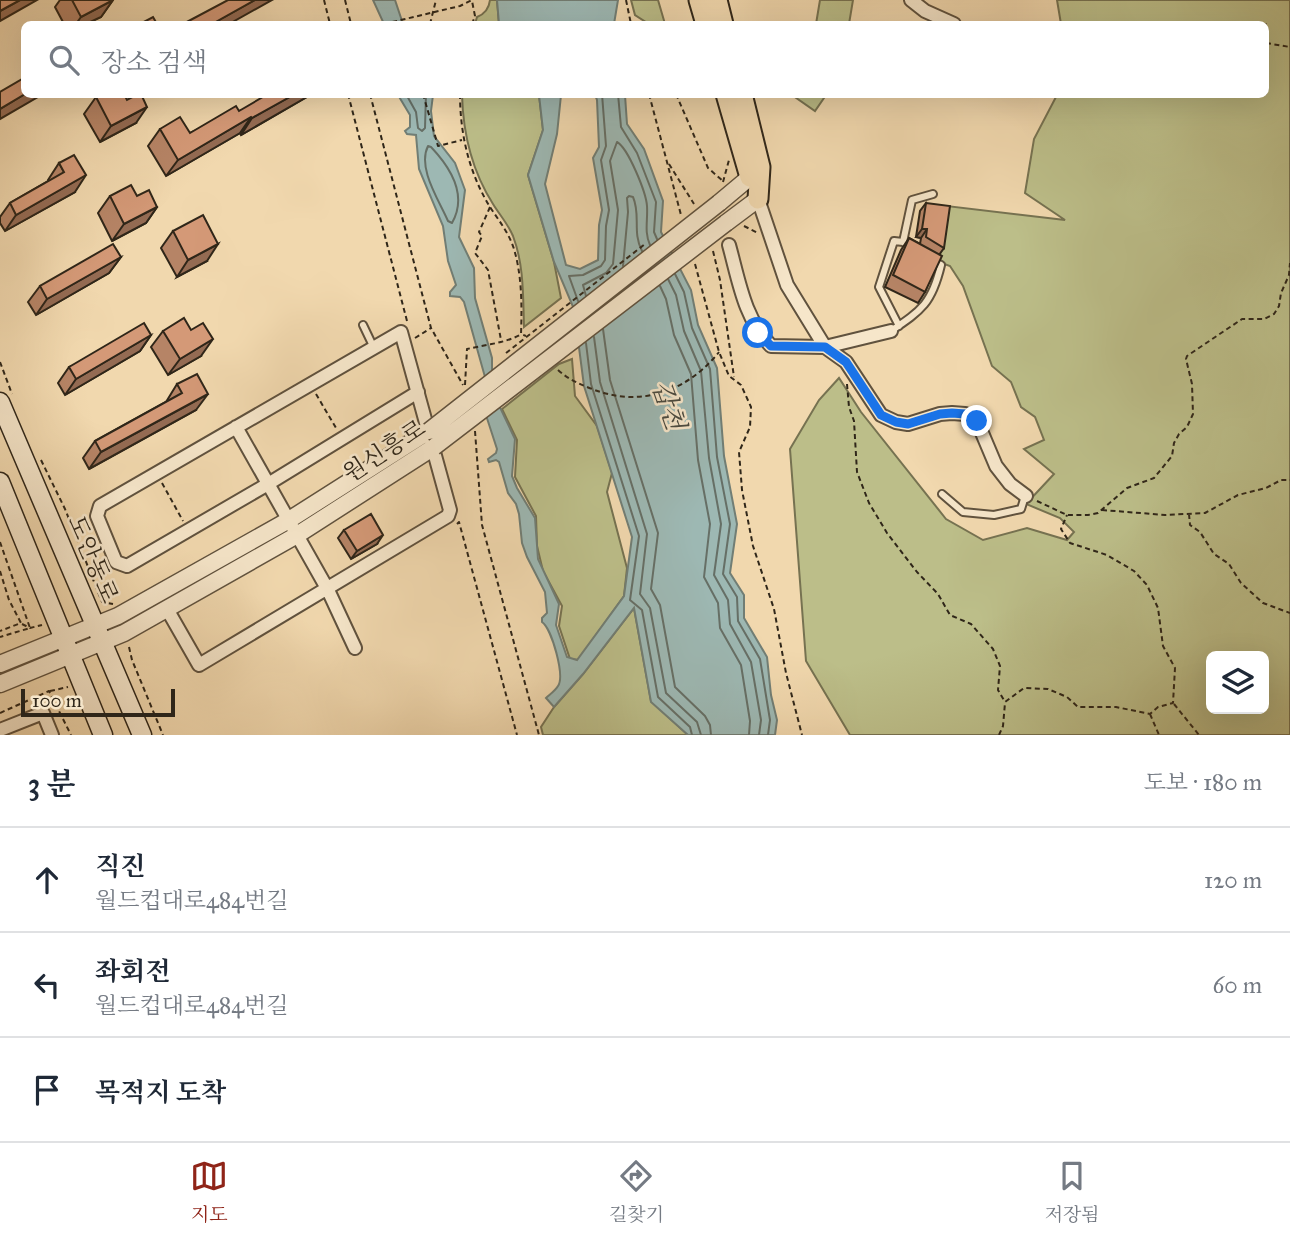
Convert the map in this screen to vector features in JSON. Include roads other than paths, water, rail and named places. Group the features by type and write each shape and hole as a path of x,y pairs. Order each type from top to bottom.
{"main road":[{"path":"699,0 705,21"},
{"path":"717,0 722,21"},
{"path":"727,98 750,177"},
{"path":"743,98 760,167 758,199"},
{"name":"도안동로","path":"8,402 98,635 142,735"},
{"path":"0,481 103,735"}],"street":[{"path":"911,0 926,5 950,21"},
{"path":"750,177 787,285 825,347 846,362 881,415 908,424 940,414 965,414 977,421 996,466 1010,484 1026,496"},
{"name":"원신흥로","path":"0,684 70,657 162,592 431,439 750,177"},
{"name":"원신흥로","path":"0,664 64,639 98,635 167,609 297,535 732,224 758,199"},
{"path":"729,245 747,313 758,333 771,346 825,347 895,329"},
{"path":"167,609 200,665 449,516 450,510 418,391 408,341 401,332 100,506 97,516 116,562 127,566 268,484 418,391"},
{"path":"236,427 328,590 355,648"},
{"path":"0,730 46,708 52,735"}],"lane":[{"path":"903,242 912,200 933,194"},
{"path":"894,241 903,242 941,265 935,291 918,313 895,329 879,287 894,241"},
{"path":"363,325 374,348"},
{"path":"942,494 963,512 994,515 1021,509 1026,496"}],"water":[{"path":"373,0 395,0 402,21 383,21"},
{"path":"497,0 618,0 614,21 499,21"},
{"name":"갑천","path":"400,98 433,98 434,136 455,163 465,190 459,237 474,268 475,298 492,358 495,397 515,439 512,476 535,518 538,559 559,604 556,625 567,657 577,660 624,596 632,537 584,386 574,309 554,262 528,175 543,130 539,98 561,98 557,134 545,184 566,265 580,269 598,260 602,210 593,158 599,147 596,98 625,98 627,124 644,149 663,201 661,232 691,290 698,325 717,368 724,456 737,524 730,573 744,595 744,618 767,657 777,720 775,735 688,735 651,702 634,608 554,707 546,698 558,686 560,673 553,643 542,622 547,613 545,592 522,543 519,514 508,493 499,462 489,462 488,459 497,449 483,406 485,377 464,302 460,297 450,296 456,285 448,261 443,226 419,169 416,135 407,134 405,131 410,127 410,115"}]}
